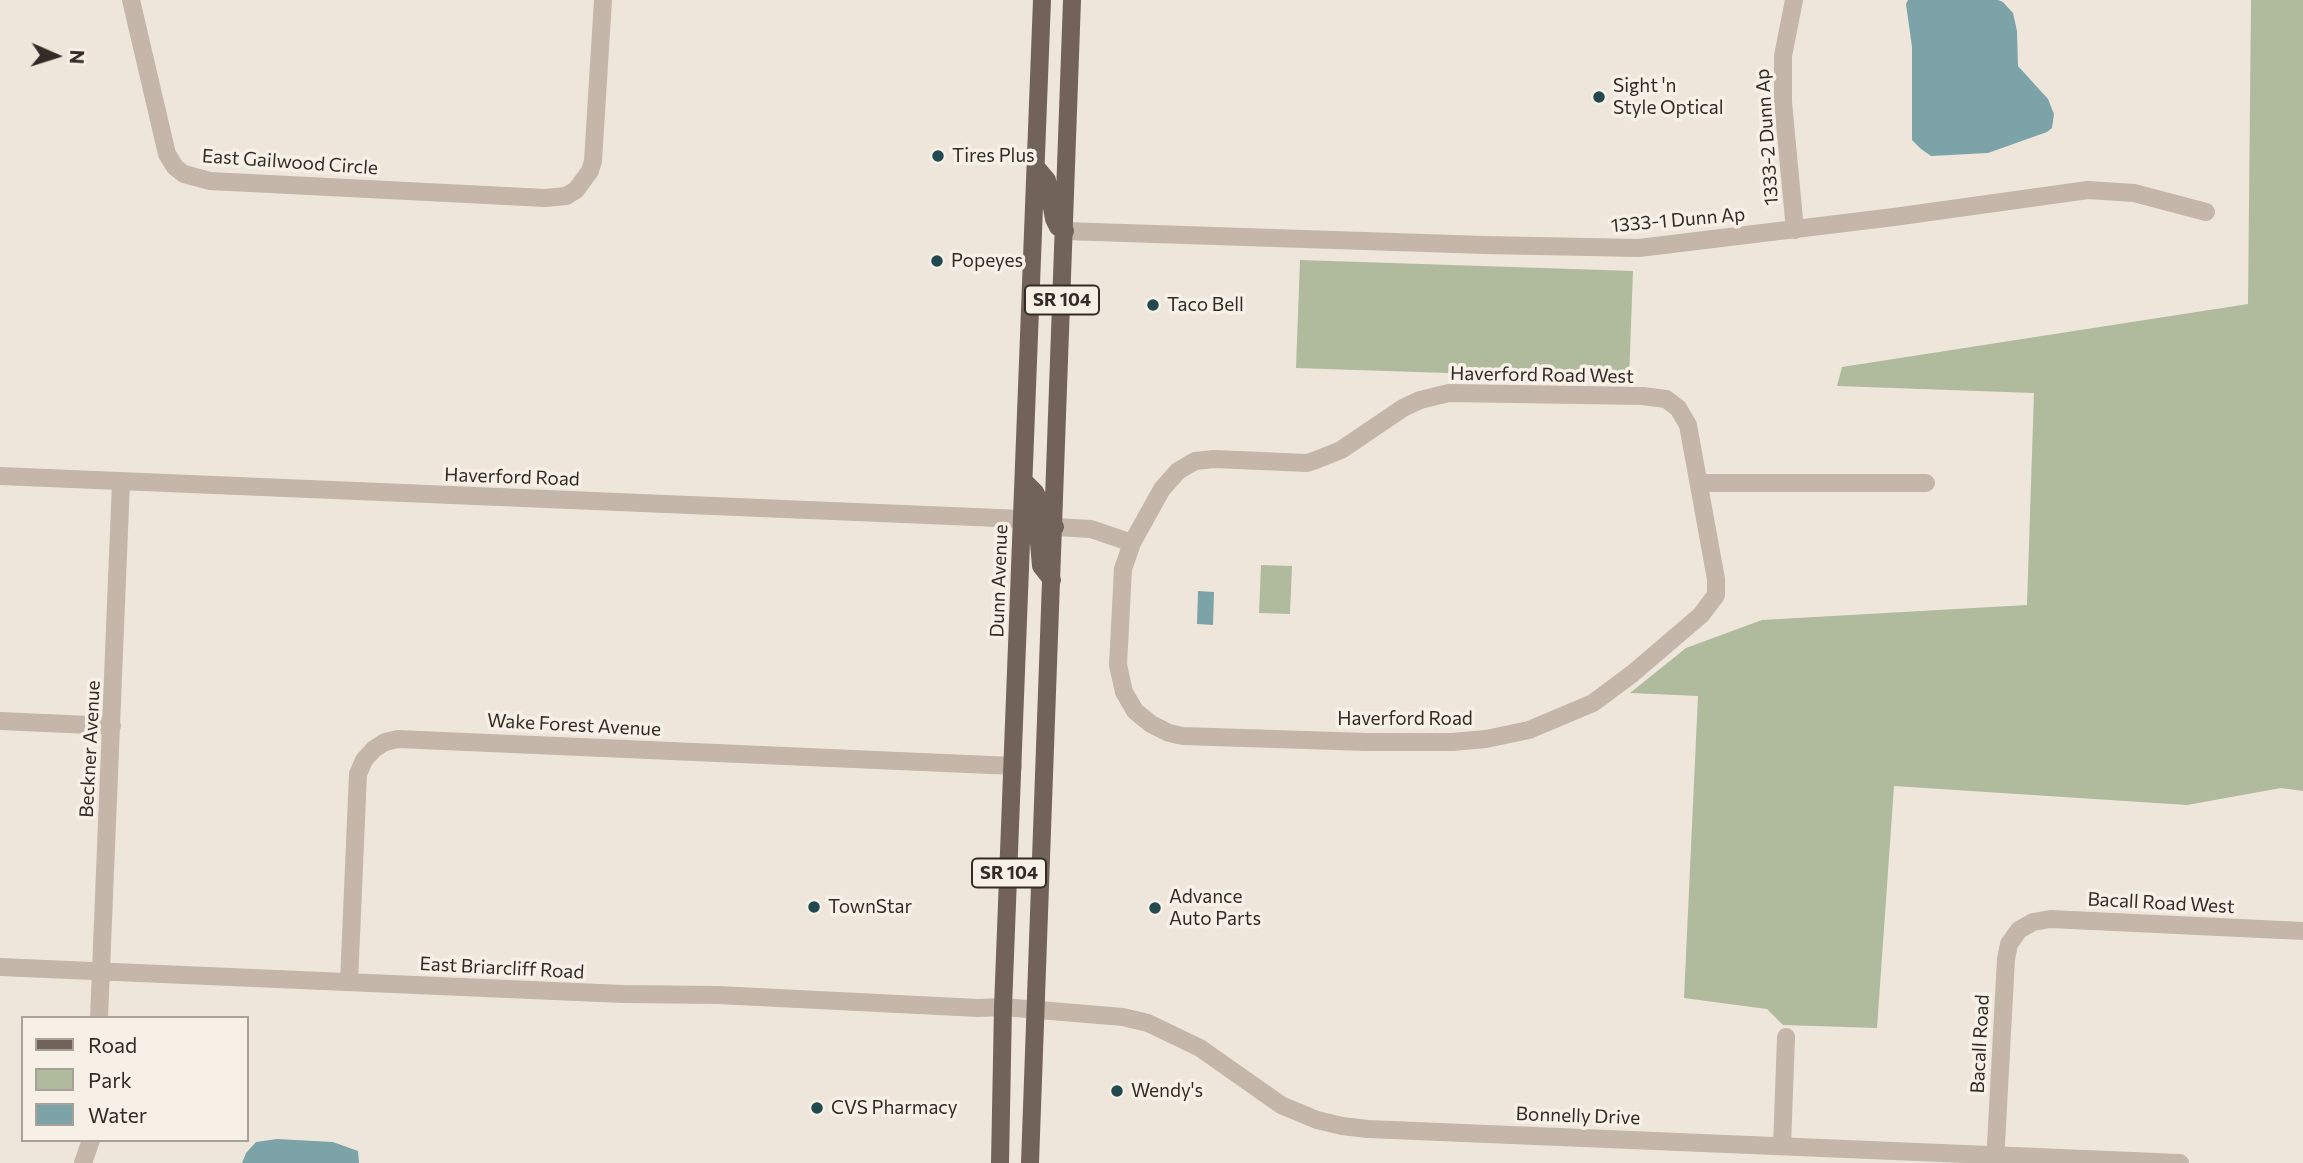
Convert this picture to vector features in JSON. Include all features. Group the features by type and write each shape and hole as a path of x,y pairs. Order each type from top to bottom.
{"main road":[{"name":"Dunn Avenue","path":"1000,1163 1003,1007 1042,0"},
{"name":"SR 104","path":"1030,1163 1072,0"},
{"path":"1036,167 1047,180 1054,219 1058,227 1065,231"},
{"path":"1024,481 1039,500 1041,521 1046,526 1055,527"},
{"path":"1022,519 1030,522 1034,528 1039,543 1041,566 1052,580"}],"street":[{"name":"East Gailwood Circle","path":"131,0 166,154 184,174 210,181 545,198 566,196 576,190 590,171 593,161 603,0"},
{"name":"1333-2 Dunn Ap","path":"1794,0 1783,56 1783,102 1795,230"},
{"name":"1333-1 Dunn Ap","path":"1065,231 1639,248 1795,230 2088,190 2134,193 2206,212"},
{"name":"Haverford Road West","path":"1132,542 1162,489 1178,471 1195,461 1214,459 1307,463 1341,450 1403,408 1420,400 1449,393 1642,396 1666,400 1678,408 1688,425 1699,483"},
{"name":"Haverford Road","path":"0,476 1022,519"},
{"name":"Beckner Avenue","path":"99,1016 121,482"},
{"path":"1699,483 1926,483"},
{"name":"Haverford Road","path":"1132,542 1122,569 1118,665 1124,692 1135,711 1151,724 1169,733 1183,736 1367,742 1452,742 1486,739 1529,730 1593,702 1632,674 1701,615 1716,595 1716,579 1699,483"},
{"path":"1055,527 1091,529 1132,542"},
{"path":"0,722 112,726"},
{"name":"Wake Forest Avenue","path":"349,982 358,774 364,760 385,742 412,739 1013,766"},
{"name":"Bacall Road West","path":"2019,930 2033,922 2050,919 2303,931"},
{"name":"Bacall Road","path":"1995,1159 2006,959 2009,944 2019,930"},
{"name":"East Briarcliff Road","path":"0,967 623,994 1003,1007"},
{"name":"Bonnelly Drive","path":"1003,1007 1123,1017 1148,1023 1200,1048 1282,1105 1317,1120 1342,1126 1782,1146 1995,1159 2180,1163"},
{"path":"1782,1146 1786,1037"},
{"path":"83,1163 90,1142"}],"green space":[{"path":"2251,0 2303,0 2303,791 2281,788 2187,805 1894,786 1877,1028 1783,1025 1767,1009 1684,998 1698,696 1630,693 1686,648 1762,620 2027,605 2034,393 1837,386 1842,367 2248,304"},
{"path":"1300,260 1633,271 1629,379 1296,368"},
{"path":"1261,565 1292,566 1290,614 1259,613"}],"water":[{"path":"1908,0 2003,2 2013,13 2017,31 2018,66 2048,99 2054,114 2052,128 1988,153 1931,156 1921,149 1912,140 1912,47 1906,4"},
{"path":"1198,591 1214,592 1213,625 1197,624"},
{"path":"277,1139 333,1142 358,1151 359,1163 242,1163 246,1153 256,1142"}],"place":[{"name":"Sight 'n Style Optical","path":"1599,97"},
{"name":"Tires Plus","path":"938,156"},
{"name":"Popeyes","path":"937,261"},
{"name":"Taco Bell","path":"1153,305"},
{"name":"TownStar","path":"814,907"},
{"name":"Advance Auto Parts","path":"1155,908"},
{"name":"Wendy's","path":"1117,1091"},
{"name":"CVS Pharmacy","path":"817,1108"}]}
